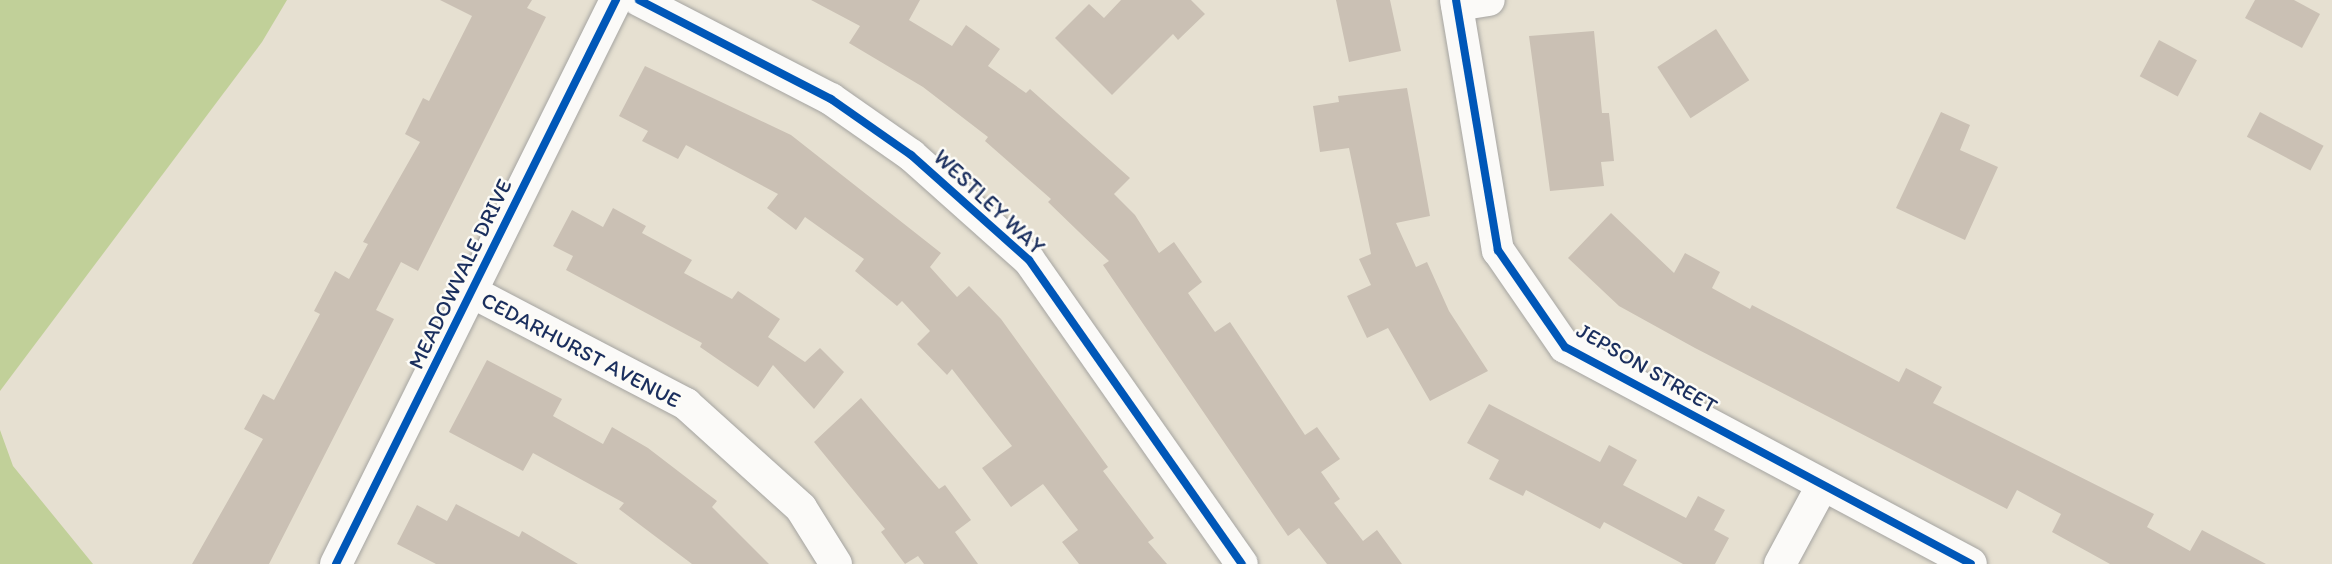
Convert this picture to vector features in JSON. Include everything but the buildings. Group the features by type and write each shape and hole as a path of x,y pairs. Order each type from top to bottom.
{"street":[{"name":"MEADOWVALE DRIVE","path":"336,564 616,0"},
{"name":"WESTLEY WAY","path":"639,0 831,99 911,155 1029,260 1242,564"},
{"path":"1457,3 1489,0"},
{"name":"JEPSON STREET","path":"1457,3 1498,250 1565,347 1821,486 1971,564"},
{"name":"CEDARHURST AVENUE","path":"472,292 686,404 801,508 836,564"},
{"path":"1780,564 1821,486"}],"green space":[{"path":"0,0 287,0 262,42 0,391"},
{"path":"0,430 13,466 93,564 0,564"}],"cycle path":[{"path":"336,564 616,0"},
{"path":"639,0 831,99 911,155 1029,260 1242,564"},
{"path":"1456,0 1498,250 1565,347 1971,564"}]}
